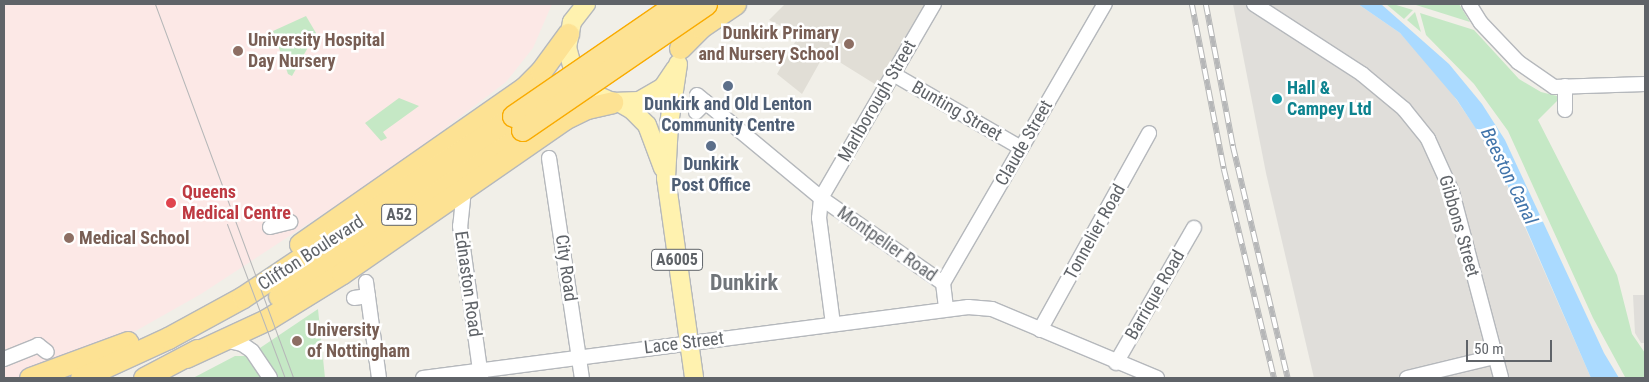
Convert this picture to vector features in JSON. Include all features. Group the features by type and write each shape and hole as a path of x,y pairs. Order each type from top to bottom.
{"highway":[{"name":"Clifton Boulevard","path":"144,378 186,357 518,123 676,4"},
{"name":"Clifton Boulevard","path":"81,378 168,338 278,275 706,4"},
{"path":"679,56 701,27 735,4"},
{"path":"220,309 282,258 524,88 541,71 570,28"},
{"path":"186,357 266,320 342,273 564,119 587,108 616,103"},
{"path":"30,378 96,356 155,329 282,258"}],"main road":[{"path":"570,28 573,4"},
{"path":"570,28 586,4"},
{"name":"A6005","path":"658,4 673,22 679,56 669,124 666,178 694,378"},
{"name":"A6005","path":"570,28 569,61 574,73 592,93 632,110 647,125 666,178"},
{"path":"616,103 652,96 672,76 679,56"}],"street":[{"name":"Marlborough Street","path":"821,198 934,4"},
{"name":"Claude Street","path":"943,283 1105,4"},
{"name":"Gibbons Street","path":"1254,4 1362,74 1404,109 1428,139 1452,192 1501,378"},
{"path":"1470,4 1481,23 1518,62 1554,87 1645,84"},
{"name":"Bunting Street","path":"893,74 1021,148"},
{"path":"1564,86 1564,110"},
{"name":"Montpelier Road","path":"699,103 821,198 943,283 946,309"},
{"name":"Tonnelier Road","path":"1040,330 1149,133"},
{"name":"City Road","path":"549,158 582,378"},
{"name":"Ednaston Road","path":"464,190 460,212 480,374"},
{"path":"821,198 819,218 833,324"},
{"path":"270,227 290,222"},
{"name":"Barrique Road","path":"1116,363 1194,228"},
{"path":"366,282 361,297 379,378"},
{"path":"946,309 992,309 1116,363 1157,378"},
{"name":"Lace Street","path":"423,378 480,374 579,357 946,309"},
{"path":"224,340 242,344 255,354 270,378"},
{"path":"4,359 38,346 47,352"},
{"path":"1408,378 1494,357"}],"shaded area":[{"name":"Queens Medical Centre","path":"4,4 552,4 533,48 506,82 390,170 201,294 102,350 19,378 4,378"},
{"name":"Dunkirk Primary and Nursery School","path":"785,4 928,4 878,86 825,53 802,94 777,74 799,35 769,20"},
{"path":"1233,4 1358,4 1400,33 1445,83 1492,152 1591,378 1314,378 1266,173"},
{"path":"1633,295 1645,295 1645,343 1641,343 1635,333"}],"green space":[{"path":"1386,4 1393,4 1413,10 1404,19"},
{"path":"1411,4 1459,4 1470,22 1416,5"},
{"path":"1415,12 1421,32 1407,20"},
{"path":"1420,13 1474,30 1519,79 1541,92 1561,97 1538,120 1617,275 1632,334 1645,353 1645,378 1625,377 1593,318 1508,131 1474,84 1426,35"},
{"path":"306,16 316,33 292,76 288,74 273,31"},
{"path":"399,98 419,106 383,132 387,138 381,141 365,123"},
{"name":"University of Nottingham","path":"318,309 325,378 193,378 235,356 248,356"}],"water":[{"name":"Beeston Canal","path":"1358,4 1381,4 1449,64 1482,104 1505,140 1604,353 1619,378 1591,378 1497,161 1457,100 1400,33"}],"tram line":[{"path":"155,4 293,378"},
{"path":"227,224 285,378"}],"railway":[{"path":"1192,4 1224,169 1274,378"},
{"path":"1206,4 1233,146 1288,378"}],"place":[{"name":"Dunkirk Primary and Nursery School","path":"849,44"},
{"name":"University Hospital Day Nursery","path":"238,51"},
{"name":"Dunkirk and Old Lenton Community Centre","path":"728,86"},
{"name":"Hall & Campey Ltd","path":"1277,99"},
{"name":"Dunkirk Post Office","path":"711,146"},
{"name":"Queens Medical Centre","path":"171,203"},
{"name":"Medical School","path":"69,238"},
{"name":"University of Nottingham","path":"297,341"}],"district":[{"name":"Dunkirk","path":"744,283"}]}
